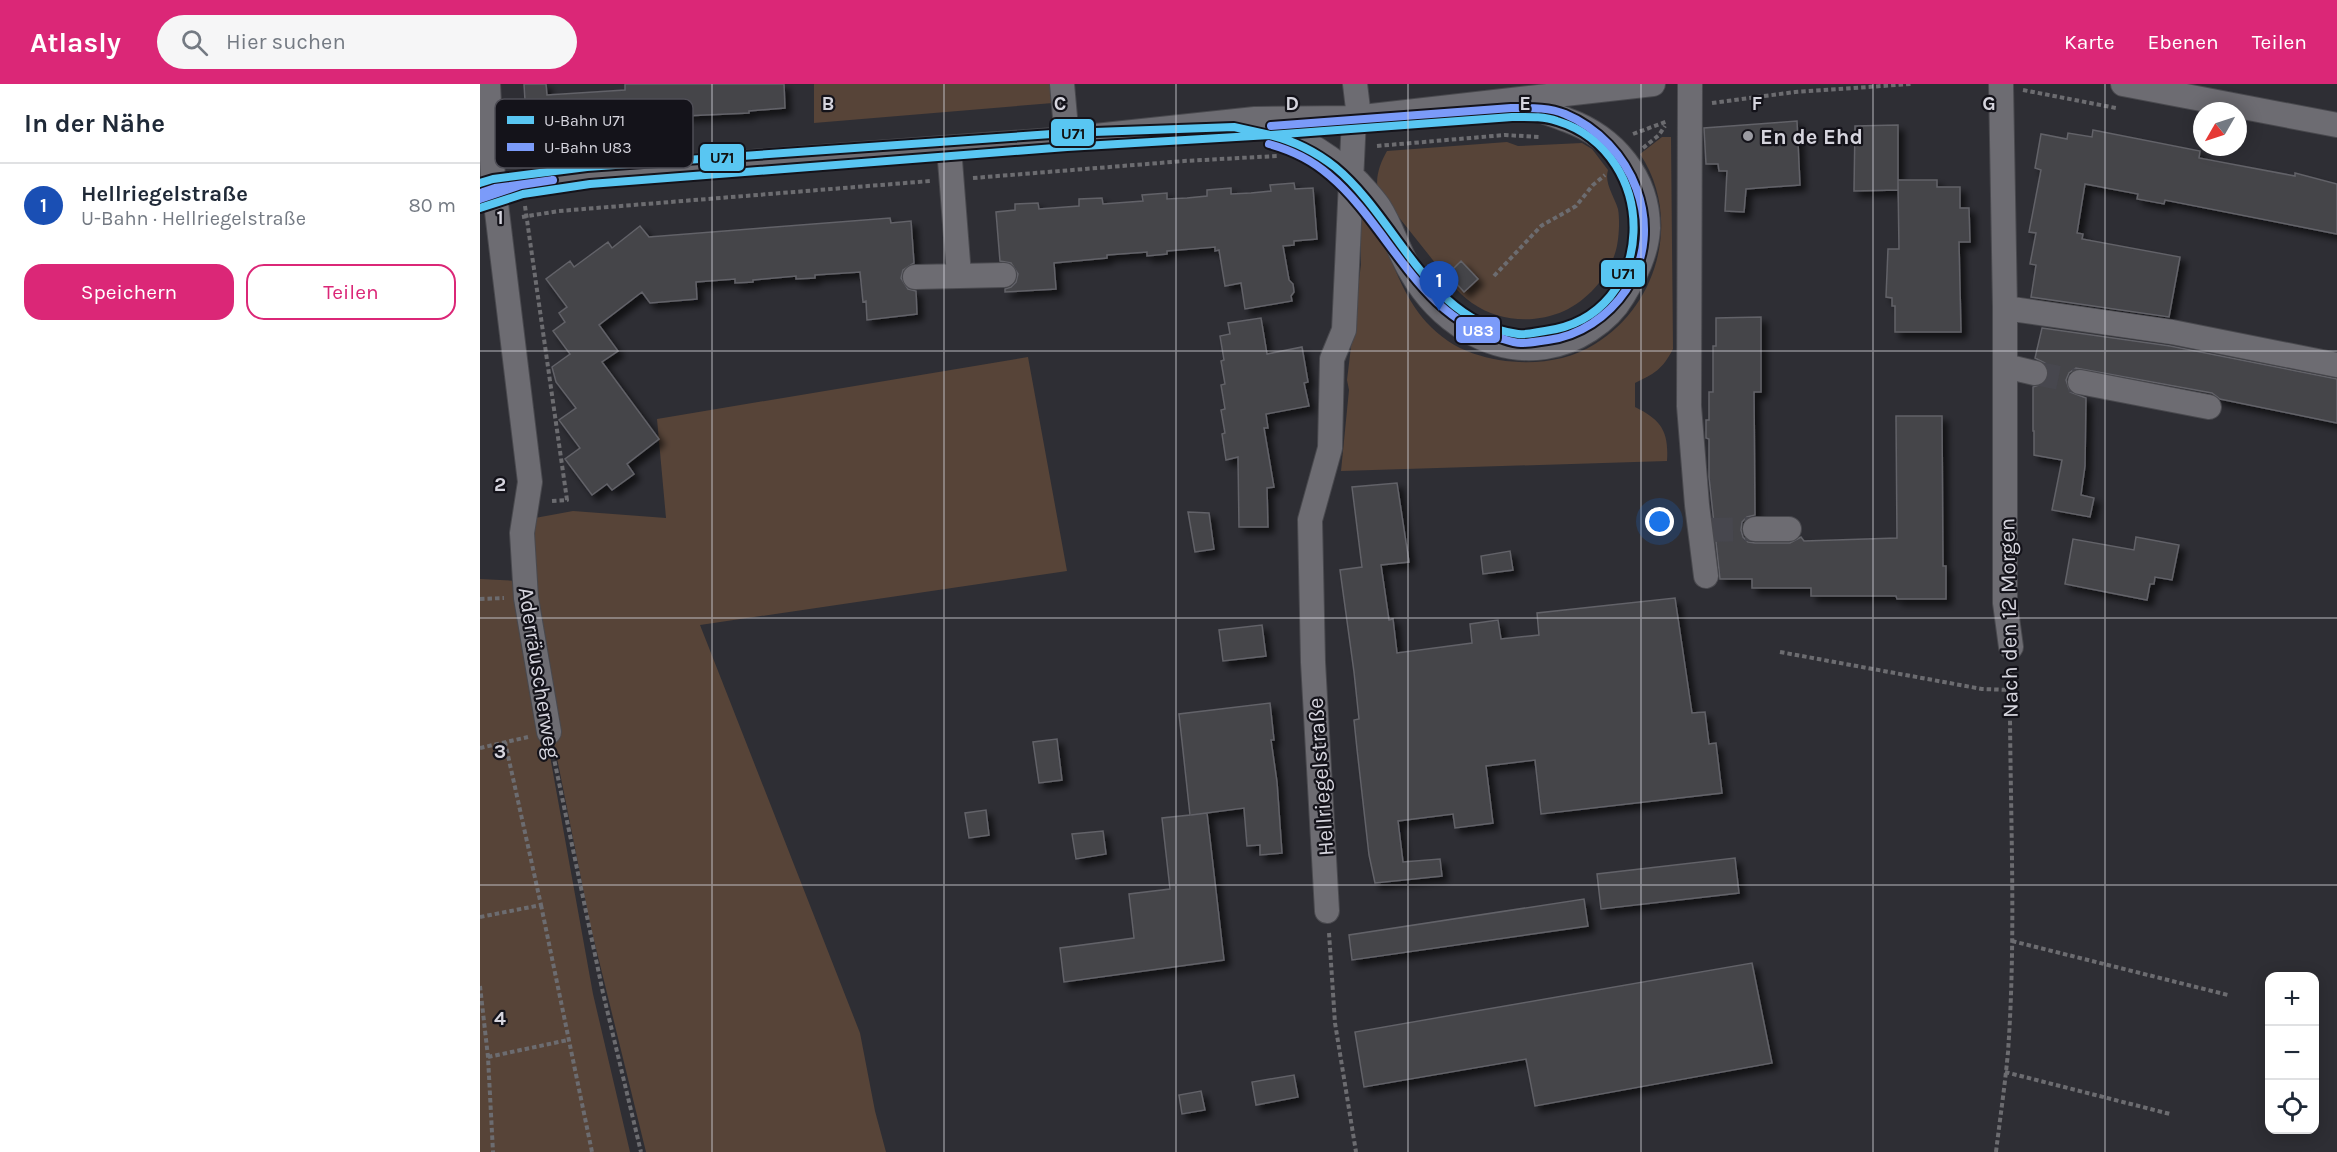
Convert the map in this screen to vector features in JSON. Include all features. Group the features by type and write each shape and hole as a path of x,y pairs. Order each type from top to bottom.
{"street":[{"name":"Aderräuscherweg","path":"488,84 488,191 530,482 522,533 526,598 549,732"},
{"path":"1062,84 1067,139"},
{"name":"Hellriegelstraße","path":"1327,911 1313,662 1310,520 1330,448 1332,359 1344,330 1356,118 1355,84"},
{"path":"693,166 1067,139 1255,119 1356,118 1464,105 1562,89 1653,84"},
{"path":"1690,84 1689,406 1705,530 1706,576"},
{"path":"2123,84 2337,124"},
{"name":"Nach den 12 Morgen","path":"2009,86 2005,308 2005,603 2011,647"},
{"path":"1255,119 1333,159 1353,177 1379,207 1411,273 1428,298 1459,327 1476,336 1512,348 1533,349 1552,346 1588,330 1621,300 1644,253 1648,229 1644,200 1635,173 1615,148 1586,127 1533,107 1464,105"},
{"path":"949,148 958,275"},
{"path":"488,191 588,174 671,168"},
{"path":"915,277 1004,275"},
{"path":"2005,308 2172,332 2337,365"},
{"path":"2005,366 2035,373"},
{"path":"2080,382 2209,407"},
{"path":"1755,530 1789,530"}],"path":[{"path":"1705,104 1795,92 1911,84"},
{"path":"2009,86 2120,109"},
{"path":"1494,276 1541,226 1576,206 1593,185 1659,135 1669,121 1626,136"},
{"path":"1374,147 1505,135 1545,137"},
{"path":"518,218 559,211 1184,161 1281,156"},
{"path":"522,184 567,500 526,502"},
{"name":"Nach den 12 Morgen","path":"1996,1152 2005,1072 2012,941 2011,647"},
{"path":"1780,652 1982,689 2010,690"},
{"path":"480,748 549,732"},
{"name":"Aderräuscherweg","path":"549,732 603,993 641,1152"},
{"path":"505,742 592,1152"},
{"path":"480,917 541,905"},
{"path":"1327,911 1335,1023 1356,1152"},
{"path":"2012,941 2228,995"},
{"path":"480,986 488,1057 494,1152"},
{"path":"488,1057 568,1040"},
{"path":"2005,1072 2170,1114"}],"shaded area":[{"path":"814,84 1051,84 1053,103 814,123"},
{"path":"1662,137 1671,137 1673,349 1657,370 1635,383 1635,407 1651,417 1662,428 1665,434 1667,461 1341,471 1349,390 1347,380 1361,264 1360,206 1380,236 1415,308 1435,331 1459,348 1486,357 1524,362 1548,361 1584,350 1617,327 1635,307 1648,283 1657,258 1661,232 1660,205 1653,179 1640,154"},
{"path":"1507,142 1518,146 1582,143 1592,149 1608,170 1608,185 1618,209 1617,246 1613,260 1603,278 1589,294 1573,306 1541,318 1505,317 1483,309 1466,299 1378,191 1379,170 1387,151"},
{"path":"1028,357 1067,571 700,625 860,1033 875,1111 886,1152 646,1152 591,928 552,733 534,602 535,518 573,511 666,518 657,419"},
{"path":"480,579 520,581 593,994 630,1152 480,1152"}],"building":[{"path":"524,84 546,84 547,95 625,90 625,84 784,84 785,108 749,111 749,113 693,116 693,99 525,99"},
{"path":"1797,121 1800,185 1746,189 1744,212 1725,211 1727,171 1719,171 1718,164 1706,164 1704,128"},
{"path":"1898,125 1898,190 1854,191 1855,126"},
{"path":"2093,130 2193,150 2193,156 2199,156 2199,158 2295,176 2295,173 2337,184 2337,234 2165,200 2164,204 2137,199 2138,194 2085,184 2077,233 2083,234 2082,239 2180,257 2169,317 2031,297 2036,265 2030,264 2036,233 2029,232 2041,170 2035,168 2041,134 2067,139 2068,133 2092,137"},
{"path":"1898,180 1937,180 1937,187 1960,187 1960,208 1969,208 1970,242 1959,242 1961,332 1895,332 1895,306 1892,306 1892,298 1886,297 1888,249 1899,249"},
{"path":"1294,183 1295,189 1313,188 1317,239 1294,241 1294,245 1283,246 1289,280 1293,284 1292,301 1245,309 1241,283 1225,286 1219,250 1215,251 1215,247 1167,251 1167,254 1147,256 1147,252 1107,255 1107,258 1054,263 1056,289 1005,292 1005,289 1016,282 1018,274 1011,263 1000,261 996,212 1015,210 1015,204 1038,203 1039,209 1079,206 1079,199 1102,198 1103,204 1143,201 1142,195 1167,193 1167,199 1187,198 1207,196 1207,190 1231,188 1231,194 1251,193 1271,191 1270,185"},
{"path":"890,218 891,223 911,221 914,263 903,270 901,278 908,289 916,291 917,314 867,320 860,272 815,275 815,278 796,279 796,276 753,280 753,282 735,283 735,279 696,282 697,299 650,303 642,292 599,325 618,351 602,362 659,439 627,464 634,474 612,490 607,484 592,495 565,459 580,448 559,420 576,408 556,382 552,367 570,354 553,331 565,322 559,313 567,307 546,279 570,261 574,267 608,242 612,248 640,226 649,237"},
{"path":"1461,261 1478,279 1464,292 1448,274"},
{"path":"1761,317 1761,392 1754,392 1755,515 1747,517 1742,522 1743,537 1748,542 1755,543 1790,543 1801,537 1804,541 1897,538 1896,416 1942,416 1943,566 1946,566 1946,599 1897,599 1896,596 1811,596 1811,588 1752,588 1752,579 1720,579 1709,477 1709,439 1706,438 1706,420 1709,420 1709,392 1713,392 1713,346 1716,346 1716,318"},
{"path":"1261,318 1267,354 1302,347 1308,382 1304,383 1309,406 1266,414 1268,428 1264,428 1274,487 1267,488 1268,527 1239,527 1238,457 1226,460 1222,434 1225,433 1221,410 1225,409 1221,385 1225,384 1220,336 1230,334 1228,323"},
{"path":"2042,328 2170,346 2337,379 2337,423 2220,399 2212,393 2076,368 2069,373 2066,380 2070,392 2086,398 2085,466 2081,495 2094,498 2090,517 2052,510 2062,460 2034,455 2033,387 2045,383 2049,376 2045,363 2035,358"},
{"path":"1397,483 1409,562 1381,565 1389,620 1393,619 1397,653 1472,643 1470,624 1498,620 1501,639 1539,635 1537,613 1675,598 1692,713 1705,712 1709,744 1716,743 1722,793 1541,814 1535,760 1486,766 1493,823 1455,828 1453,814 1398,821 1403,862 1440,859 1442,876 1375,883 1369,855 1357,749 1354,720 1359,719 1340,570 1362,567 1352,487"},
{"path":"1188,512 1209,513 1214,549 1195,552"},
{"path":"2136,537 2179,545 2172,580 2155,577 2154,584 2150,584 2147,600 2065,584 2073,539 2134,550"},
{"path":"1510,551 1513,570 1483,574 1481,556"},
{"path":"1262,625 1266,656 1223,661 1219,630"},
{"path":"1270,703 1274,740 1271,740 1277,782 1282,853 1260,855 1260,845 1247,846 1244,808 1191,815 1207,813 1224,960 1064,982 1060,948 1134,938 1129,894 1170,889 1162,818 1190,815 1179,714"},
{"path":"1057,739 1062,780 1039,783 1033,742"},
{"path":"986,810 989,835 969,838 965,813"},
{"path":"1103,831 1106,854 1076,859 1072,834"},
{"path":"1735,858 1739,893 1601,909 1597,874"},
{"path":"1584,899 1588,926 1352,960 1349,935"},
{"path":"1752,963 1772,1063 1535,1106 1526,1059 1364,1087 1355,1032"},
{"path":"1294,1075 1298,1097 1256,1105 1252,1082"},
{"path":"1201,1091 1205,1110 1182,1114 1179,1095"}],"tunnel":[{"path":"2035,373 2080,382"},
{"path":"1709,530 1755,529"}],"metro line":[{"name":"U83","path":"1269,144 1301,156 1329,175 1351,196 1407,269 1449,313 1474,329 1505,340 1519,343 1534,342 1560,338 1582,330 1602,317 1619,300 1638,265 1644,239 1643,214 1636,188 1625,165 1609,144 1589,127 1565,114 1545,109 1511,108 1271,126"},
{"name":"U71","path":"1512,117 1552,119 1591,139 1616,165 1630,198 1634,232 1627,266 1610,296 1583,319 1545,331 1525,334 1487,326 1460,310 1437,290 1416,266 1378,213 1335,167 1288,140 1270,135 1512,117"},
{"name":"U71","path":"693,159 1066,133 1234,127 1270,135"},
{"name":"U71","path":"480,208 523,194 590,184 1067,147 1270,135"},
{"name":"U71","path":"480,183 493,179 579,168"},
{"name":"U83","path":"480,199 521,185 553,180 495,188 483,192"}],"place":[{"name":"En de Ehd","path":"1748,136"},
{"name":"Hellriegelstraße","path":"1439,311"}]}
